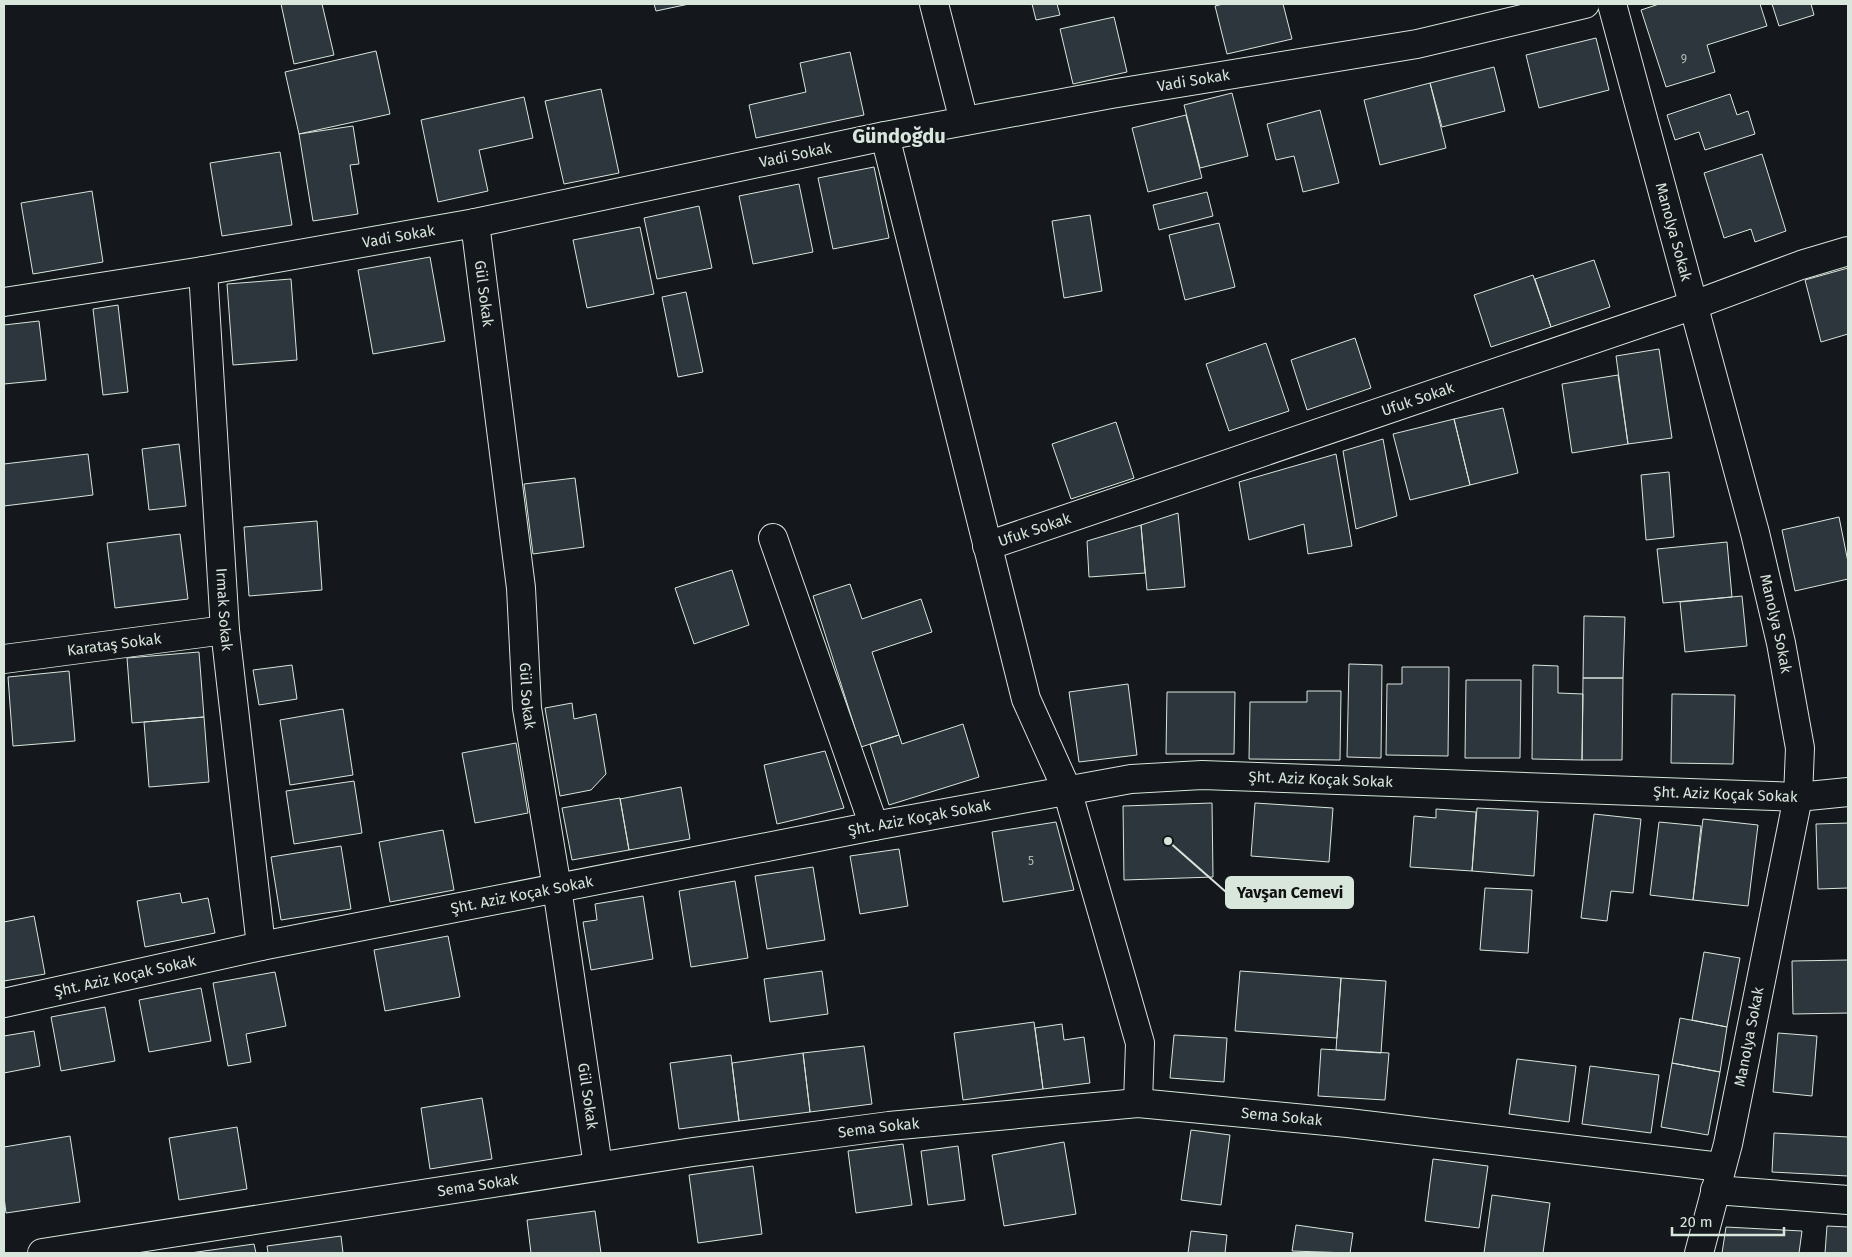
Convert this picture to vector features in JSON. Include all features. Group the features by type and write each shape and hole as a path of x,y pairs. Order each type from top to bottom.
{"street":[{"path":"934,4 964,121"},
{"name":"Vadi Sokak","path":"4,302 203,271 475,223 885,136 1121,92 1417,44 1586,4"},
{"name":"Manolya Sokak","path":"1612,4 1755,533 1781,644 1800,748 1798,797 1718,1178 1699,1253"},
{"path":"885,136 1026,699 1067,790 1140,1043 1138,1103"},
{"name":"Gül Sokak","path":"475,223 521,588 527,708 557,888 598,1166"},
{"name":"Ufuk Sokak","path":"987,546 1694,305 1801,265 1848,251"},
{"name":"Irmak Sokak","path":"203,271 225,630 261,946"},
{"path":"773,538 874,826"},
{"name":"Karataş Sokak","path":"4,659 225,630"},
{"name":"Şht. Aziz Koçak Sokak","path":"4,1004 261,946 874,826 1131,779 1202,775 1798,797 1848,792"},
{"name":"Sema Sokak","path":"42,1253 598,1166 889,1126 1138,1103 1348,1123 1718,1178 1848,1200"}],"building":[{"path":"281,4 322,4 334,55 294,64"},
{"path":"654,4 689,4 656,11"},
{"path":"1032,4 1057,4 1060,15 1036,20"},
{"path":"1223,4 1283,4 1292,39 1227,54 1215,6"},
{"path":"1659,4 1760,4 1767,26 1707,45 1715,72 1666,87 1641,10"},
{"path":"1772,4 1811,4 1814,15 1779,26"},
{"path":"1114,17 1127,72 1073,84 1060,29"},
{"path":"1596,38 1609,90 1539,108 1526,55"},
{"path":"376,51 390,114 299,134 285,72"},
{"path":"850,52 864,115 756,138 749,105 806,92 800,63"},
{"path":"1494,67 1505,111 1442,127 1430,83"},
{"path":"1430,83 1446,148 1380,165 1364,100"},
{"path":"601,89 619,173 564,184 545,101"},
{"path":"1232,93 1248,156 1200,168 1184,105"},
{"path":"1730,94 1737,115 1748,111 1755,134 1705,150 1699,132 1675,140 1667,115"},
{"path":"524,97 533,138 479,150 488,191 438,202 421,120"},
{"path":"1320,110 1339,183 1303,192 1294,156 1276,160 1267,124"},
{"path":"1186,115 1202,178 1148,192 1132,128"},
{"path":"353,126 359,164 350,165 358,214 313,221 299,134"},
{"path":"280,152 292,225 222,236 210,163"},
{"path":"1762,154 1786,231 1755,242 1751,229 1724,238 1704,173"},
{"path":"874,167 889,238 833,249 818,178"},
{"path":"799,184 813,252 753,264 739,196"},
{"path":"92,191 103,262 33,274 21,203"},
{"path":"1207,192 1213,216 1159,230 1153,205"},
{"path":"699,206 712,268 657,279 644,218"},
{"path":"1090,215 1102,291 1064,298 1052,221"},
{"path":"1219,223 1235,287 1185,300 1169,235"},
{"path":"640,227 654,294 587,308 573,240"},
{"path":"430,257 445,341 373,354 358,270"},
{"path":"1594,260 1610,307 1551,327 1535,279"},
{"path":"1848,268 1848,334 1821,342 1805,280"},
{"path":"1533,275 1551,327 1491,347 1474,295"},
{"path":"291,279 297,360 233,365 227,284"},
{"path":"686,292 703,372 678,377 662,297"},
{"path":"118,305 128,392 103,395 93,309"},
{"path":"39,321 46,380 4,384 4,325"},
{"path":"1355,338 1371,388 1307,410 1291,360"},
{"path":"1266,343 1289,411 1229,431 1206,364"},
{"path":"1659,349 1672,438 1628,444 1616,356"},
{"path":"1618,375 1628,444 1572,453 1562,384"},
{"path":"1503,408 1518,473 1470,485 1454,419"},
{"path":"1454,419 1470,485 1410,500 1393,434"},
{"path":"1116,422 1134,478 1071,499 1052,444"},
{"path":"1383,439 1397,516 1356,529 1343,451"},
{"path":"179,444 186,506 149,510 142,449"},
{"path":"88,454 93,495 4,506 4,464"},
{"path":"1336,454 1352,546 1308,554 1304,524 1249,540 1239,482"},
{"path":"1669,472 1674,537 1646,540 1641,475"},
{"path":"575,478 584,547 533,554 524,484"},
{"path":"1178,513 1185,587 1147,590 1141,525"},
{"path":"1839,517 1848,562 1848,579 1795,591 1782,530"},
{"path":"317,521 322,590 249,596 244,527"},
{"path":"1141,525 1145,573 1089,577 1087,541"},
{"path":"180,534 188,599 115,608 107,543"},
{"path":"1727,542 1732,597 1663,603 1657,549"},
{"path":"732,570 749,625 694,644 675,588"},
{"path":"850,584 862,619 921,599 932,632 872,652 899,735 861,747 813,596"},
{"path":"1742,596 1747,646 1685,652 1680,602"},
{"path":"1584,616 1625,617 1623,678 1583,678"},
{"path":"199,652 204,717 132,723 127,658"},
{"path":"1349,664 1382,665 1381,758 1347,757"},
{"path":"292,665 297,699 259,705 253,670"},
{"path":"1533,665 1558,666 1558,693 1583,694 1582,760 1532,759"},
{"path":"1402,667 1449,667 1448,756 1386,755 1387,684 1402,684"},
{"path":"69,671 75,741 13,746 8,677"},
{"path":"1583,678 1623,678 1622,760 1582,760"},
{"path":"1466,680 1521,680 1520,758 1465,758"},
{"path":"1128,684 1137,755 1079,762 1069,692"},
{"path":"1307,691 1341,691 1340,760 1249,759 1250,702 1307,702"},
{"path":"1167,692 1235,692 1234,754 1166,754"},
{"path":"1672,694 1735,695 1733,764 1671,763"},
{"path":"572,703 574,719 596,714 606,774 591,790 560,796 545,708"},
{"path":"343,709 353,775 290,785 280,720"},
{"path":"204,717 209,782 149,787 144,722"},
{"path":"963,724 979,777 889,805 870,744 899,735 902,744"},
{"path":"516,743 528,813 475,823 462,753"},
{"path":"825,751 844,808 777,824 764,765"},
{"path":"354,781 362,833 294,844 286,791"},
{"path":"681,787 690,839 629,850 620,799"},
{"path":"620,798 629,850 572,860 562,808"},
{"path":"1212,803 1213,877 1124,880 1123,806"},
{"path":"1255,803 1333,808 1329,862 1251,856"},
{"path":"1477,808 1538,811 1534,876 1472,871"},
{"path":"1436,809 1476,812 1472,871 1410,867 1414,816 1436,818"},
{"path":"1594,814 1641,819 1633,893 1611,891 1607,921 1581,918"},
{"path":"1703,819 1758,825 1748,906 1693,900"},
{"path":"1056,822 1074,890 1003,902 992,832"},
{"path":"1659,822 1701,826 1693,900 1650,895"},
{"path":"1848,823 1848,888 1818,889 1816,824"},
{"path":"443,830 454,890 390,902 379,842"},
{"path":"341,846 351,909 281,920 271,857"},
{"path":"899,849 908,906 860,914 850,856"},
{"path":"813,867 825,940 767,949 755,876"},
{"path":"735,881 748,958 691,967 679,891"},
{"path":"1485,888 1532,890 1528,953 1480,950"},
{"path":"180,893 182,903 208,898 215,933 145,947 137,901"},
{"path":"643,896 653,959 591,970 583,922 597,920 595,904"},
{"path":"34,916 45,974 4,981 4,922"},
{"path":"448,936 460,997 385,1011 374,950"},
{"path":"1704,952 1740,958 1727,1027 1692,1020"},
{"path":"1848,960 1848,1013 1793,1014 1792,961"},
{"path":"822,971 828,1014 770,1022 764,979"},
{"path":"1240,971 1341,978 1337,1038 1235,1031"},
{"path":"275,972 286,1026 246,1034 251,1062 228,1066 213,983"},
{"path":"1341,978 1386,981 1381,1053 1336,1050"},
{"path":"201,988 211,1041 149,1052 139,1000"},
{"path":"105,1007 115,1061 61,1071 51,1017"},
{"path":"1680,1018 1727,1027 1720,1072 1672,1063"},
{"path":"1034,1022 1043,1089 963,1100 954,1033"},
{"path":"1062,1024 1064,1040 1084,1037 1090,1083 1043,1089 1035,1028"},
{"path":"34,1031 40,1066 4,1073 4,1036"},
{"path":"1778,1033 1817,1036 1812,1096 1773,1092"},
{"path":"1174,1035 1227,1038 1224,1082 1170,1078"},
{"path":"864,1046 872,1104 810,1112 803,1053"},
{"path":"1321,1049 1389,1053 1385,1100 1318,1096"},
{"path":"803,1053 810,1112 739,1121 732,1063"},
{"path":"731,1055 739,1121 679,1129 670,1063"},
{"path":"1517,1059 1576,1066 1569,1122 1509,1114"},
{"path":"1672,1063 1720,1072 1708,1135 1661,1127"},
{"path":"1590,1066 1659,1075 1651,1133 1582,1124"},
{"path":"482,1098 492,1159 430,1169 421,1108"},
{"path":"237,1127 247,1189 179,1200 169,1138"},
{"path":"1191,1130 1230,1135 1221,1205 1181,1200"},
{"path":"1774,1133 1848,1137 1848,1176 1772,1172"},
{"path":"70,1136 80,1202 6,1213 4,1197 4,1147"},
{"path":"1064,1142 1076,1214 1004,1226 992,1155"},
{"path":"903,1144 912,1205 856,1213 848,1151"},
{"path":"958,1146 965,1200 928,1205 921,1151"},
{"path":"1433,1159 1488,1166 1479,1228 1425,1221"},
{"path":"753,1166 762,1234 698,1243 689,1175"},
{"path":"1492,1195 1550,1203 1543,1253 1484,1253"},
{"path":"595,1211 601,1253 531,1253 527,1220"},
{"path":"1296,1225 1353,1233 1350,1253 1292,1251"},
{"path":"1827,1226 1848,1227 1848,1253 1825,1253"},
{"path":"1726,1227 1802,1231 1799,1253 1722,1253"},
{"path":"1191,1231 1227,1235 1225,1253 1188,1253"},
{"path":"341,1236 343,1253 268,1253 267,1246"},
{"path":"254,1244 256,1253 190,1253"}],"place":[{"name":"Yavşan Cemevi","path":"1168,841"}],"district":[{"name":"Gündoğdu","path":"899,136"}]}
